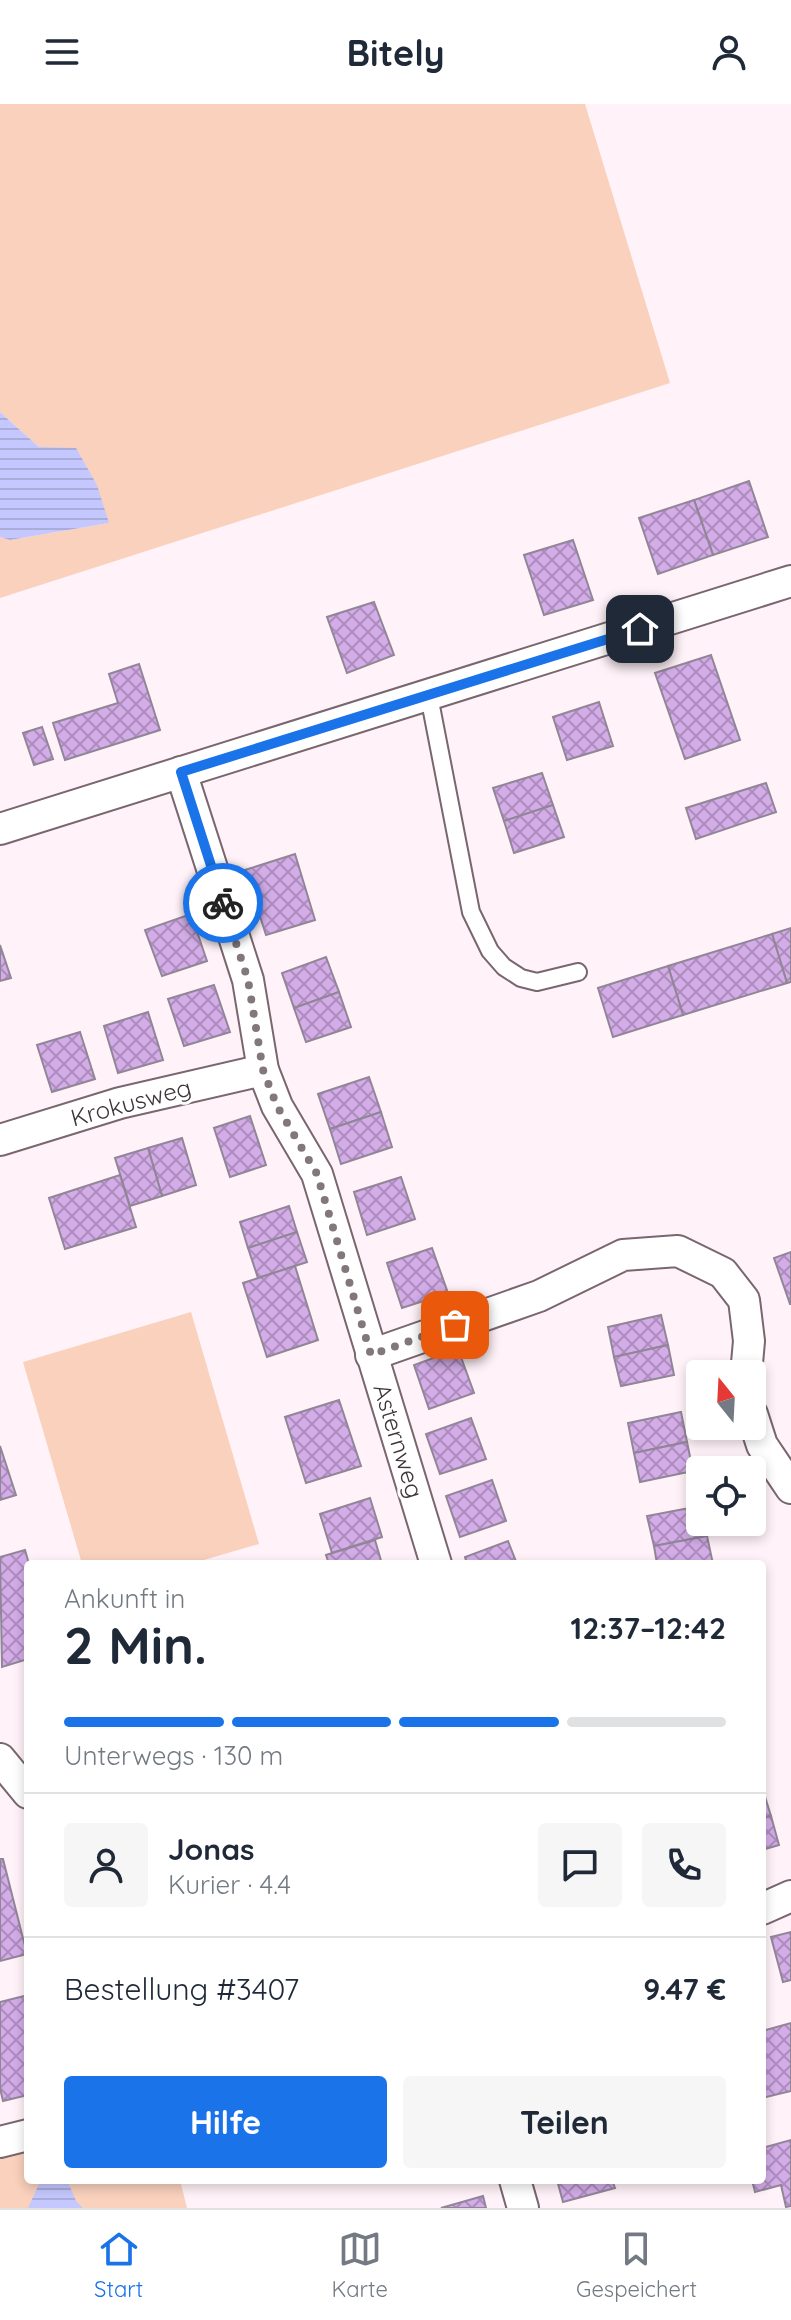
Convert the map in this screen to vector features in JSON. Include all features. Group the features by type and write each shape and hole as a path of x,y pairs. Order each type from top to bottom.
{"street":[{"path":"0,829 791,581"},
{"name":"Asternweg","path":"181,772 248,980 263,1070 277,1106 317,1174 435,1560"},
{"name":"Krokusweg","path":"0,1140 120,1103 263,1070"},
{"path":"371,1355 539,1296 623,1255 678,1251 723,1273 744,1300 749,1341 747,1360"},
{"path":"760,1440 791,1488"},
{"path":"0,1759 18,1794"},
{"path":"766,1907 791,1896"},
{"path":"0,2142 24,2136"},
{"path":"516,2184 523,2208"}],"lane":[{"path":"429,696 471,912 490,951 504,967 521,978 537,982 578,972"}],"shaded area":[{"path":"0,104 585,104 670,383 0,598 0,537 10,540 109,523 39,447 0,412"},
{"path":"191,1312 259,1544 204,1560 81,1560 23,1362"},
{"path":"24,2146 24,2184 181,2184 187,2208 0,2208 0,2152"}],"water":[{"path":"0,412 39,447 76,448 97,485 109,523 10,540 0,537"},
{"path":"39,2184 69,2184 76,2201 83,2208 28,2208"}],"building":[{"path":"749,481 768,537 713,555 694,500"},
{"path":"694,500 713,555 658,574 639,518"},
{"path":"573,540 593,600 544,615 524,555"},
{"path":"374,602 394,655 347,673 327,617"},
{"path":"711,655 740,740 685,759 655,673"},
{"path":"139,664 160,730 65,760 53,723 118,703 109,674"},
{"path":"599,702 613,746 567,760 553,717"},
{"path":"42,727 53,759 34,765 23,733"},
{"path":"542,773 553,805 504,821 493,788"},
{"path":"766,783 776,812 696,839 686,808"},
{"path":"553,805 564,837 514,853 504,821"},
{"path":"295,854 315,920 266,935 245,870"},
{"path":"191,914 207,961 162,976 145,930"},
{"path":"791,928 791,982 787,983 772,934"},
{"path":"772,934 787,983 683,1015 668,966"},
{"path":"0,945 11,978 0,981"},
{"path":"326,957 339,992 294,1008 282,973"},
{"path":"668,966 683,1015 613,1037 598,988"},
{"path":"214,985 230,1032 184,1046 168,999"},
{"path":"339,992 351,1027 306,1042 294,1008"},
{"path":"148,1012 163,1060 118,1073 104,1026"},
{"path":"80,1032 95,1079 52,1092 37,1045"},
{"path":"369,1077 381,1112 330,1129 318,1094"},
{"path":"381,1112 392,1147 341,1164 330,1129"},
{"path":"250,1116 266,1165 230,1177 214,1128"},
{"path":"182,1138 196,1185 162,1196 148,1148"},
{"path":"148,1148 162,1196 130,1206 115,1158"},
{"path":"120,1175 136,1227 65,1249 49,1198"},
{"path":"401,1177 415,1219 367,1235 354,1192"},
{"path":"289,1206 297,1232 248,1248 240,1222"},
{"path":"297,1232 307,1262 258,1278 248,1248"},
{"path":"432,1248 448,1293 402,1308 387,1263"},
{"path":"791,1252 791,1304 790,1304 774,1258"},
{"path":"295,1266 318,1340 267,1357 243,1283"},
{"path":"661,1315 668,1345 614,1357 608,1327"},
{"path":"668,1345 674,1375 621,1386 614,1357"},
{"path":"458,1349 474,1393 429,1409 414,1365"},
{"path":"339,1400 361,1466 306,1483 285,1417"},
{"path":"681,1412 687,1442 634,1453 628,1423"},
{"path":"471,1418 486,1459 440,1474 426,1434"},
{"path":"687,1442 690,1456 686,1456 686,1472 640,1482 634,1453"},
{"path":"0,1446 16,1495 0,1500"},
{"path":"492,1480 506,1521 460,1537 446,1496"},
{"path":"370,1498 382,1537 332,1553 320,1514"},
{"path":"686,1509 686,1536 707,1536 654,1546 647,1516"},
{"path":"707,1536 712,1560 656,1560 654,1546"},
{"path":"375,1540 381,1560 328,1560 326,1555"},
{"path":"508,1541 515,1560 466,1560 465,1557"},
{"path":"25,1550 28,1560 24,1560 24,1660 2,1667 0,1557"},
{"path":"766,1800 771,1816 766,1817"},
{"path":"771,1816 779,1845 766,1849 766,1817"},
{"path":"0,1859 3,1859 24,1942 24,1955 0,1961"},
{"path":"791,1932 791,1980 783,1982 771,1937"},
{"path":"24,1996 24,2096 3,2101 0,2088 0,2002"},
{"path":"791,2023 791,2091 766,2097 766,2030"},
{"path":"791,2140 791,2206 786,2207 781,2185 755,2192 753,2184 766,2184 766,2147"},
{"path":"558,2184 614,2184 615,2188 563,2202"},
{"path":"483,2196 486,2208 441,2208"}],"way so far":[{"path":"223,903 248,980 263,1070 277,1106 317,1174 371,1355 455,1325"}],"route":[{"path":"223,903 181,772 640,629"}]}
